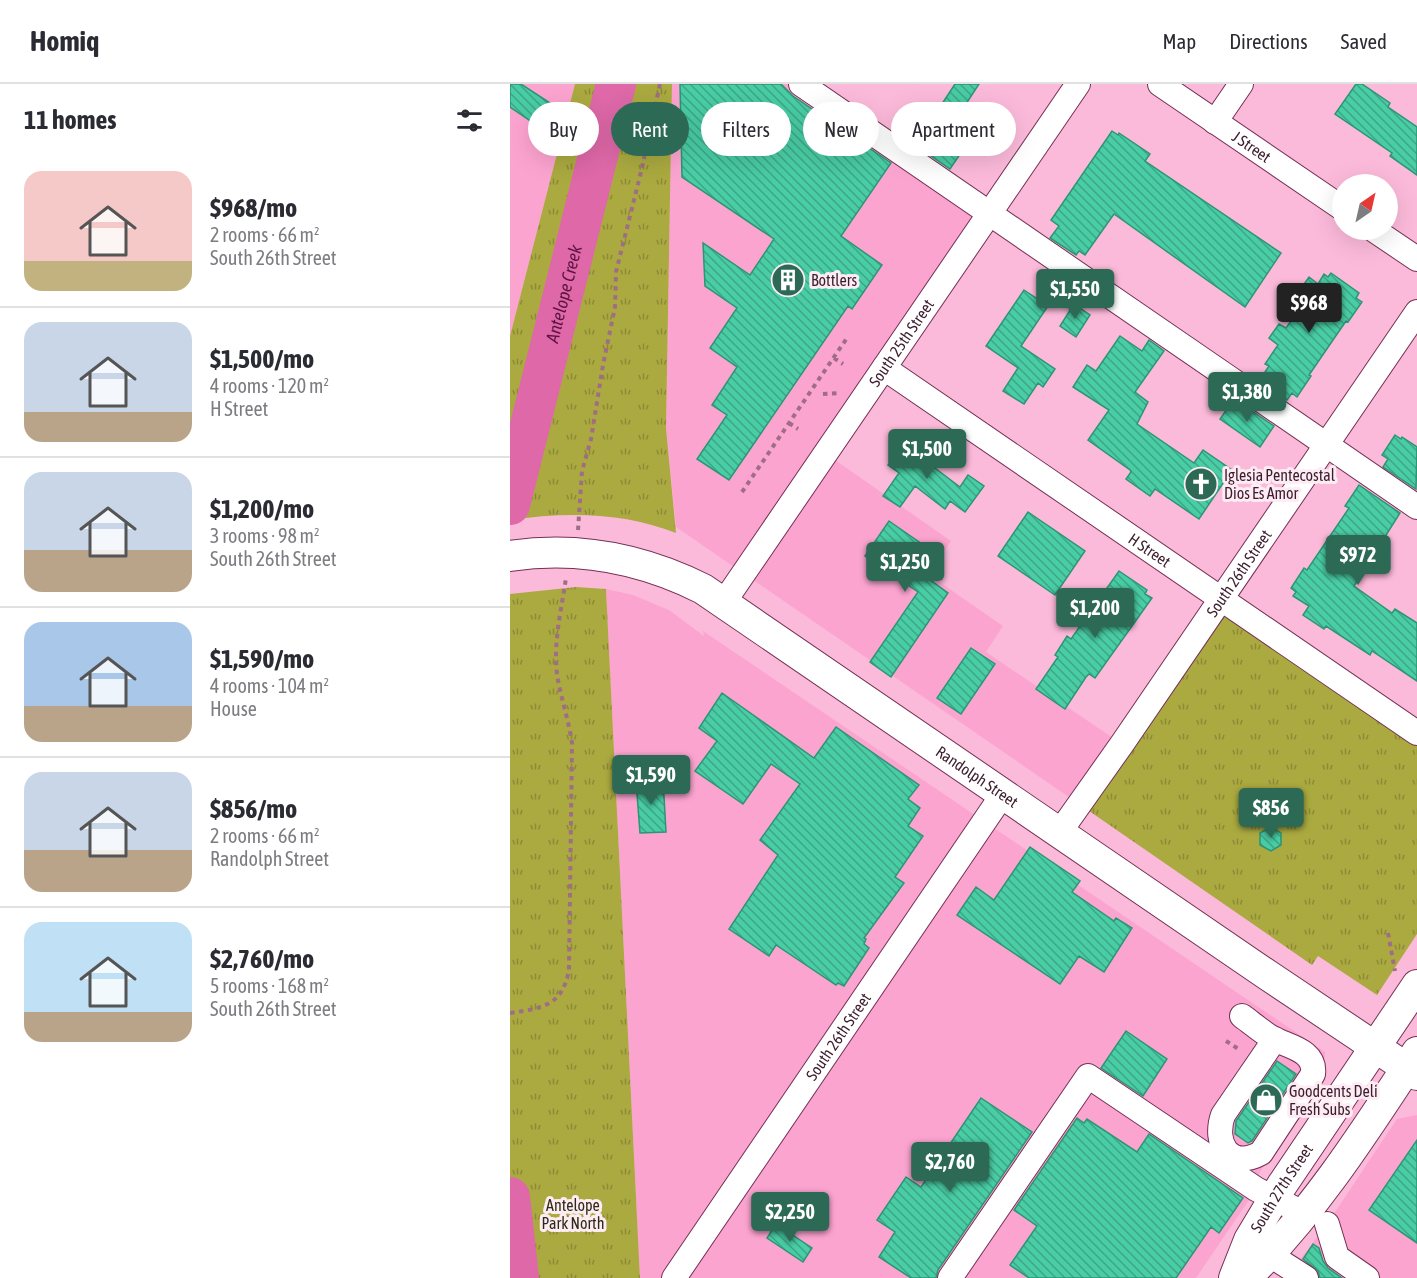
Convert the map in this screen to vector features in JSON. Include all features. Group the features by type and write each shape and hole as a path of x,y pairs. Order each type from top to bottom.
{"main road":[{"name":"Randolph Street","path":"510,556 573,552 632,561 683,579 724,602 817,668 1374,1046 1414,1065"},
{"name":"South 27th Street","path":"1234,1278 1250,1240 1274,1198 1374,1046 1406,980"},
{"name":"South 27th Street","path":"1246,1278 1270,1255 1316,1219 1414,1065"}],"street":[{"path":"801,84 1417,507"},
{"name":"South 25th Street","path":"724,602 1078,84"},
{"name":"J Street","path":"1160,84 1332,201"},
{"path":"1215,122 1241,84"},
{"path":"1389,240 1417,259"},
{"name":"South 26th Street","path":"1059,832 1221,600 1417,312"},
{"name":"H Street","path":"884,368 1417,733"},
{"name":"South 26th Street","path":"674,1278 1003,794"},
{"path":"1242,1016 1275,1039 1290,1044 1306,1055 1314,1067 1313,1074 1261,1153 1252,1158 1235,1157 1221,1144 1219,1133 1223,1115 1275,1039"},
{"path":"950,1278 1088,1076 1256,1189 1316,1219 1337,1257 1367,1278"},
{"path":"1270,1255 1306,1278"}],"path":[{"path":"742,492 846,338"},
{"path":"833,357 843,364"},
{"path":"823,394 847,393"},
{"path":"789,423 798,429"},
{"path":"1388,933 1406,980"},
{"path":"510,1013 525,1011"},
{"path":"1226,1041 1233,1046"}],"shaded area":[{"path":"510,84 575,84 570,102 528,102 528,156 556,156 510,336"},
{"path":"672,84 801,84 827,102 803,102 803,156 879,156 879,138 891,146 891,156 905,156 989,214 825,453 951,541 928,574 1003,626 986,652 1122,744 1079,804 676,527 666,428 671,156 689,156 689,102 672,102"},
{"path":"606,589 633,595 669,610 704,636 703,631 1325,1052 1324,1076 1260,1172 1251,1197 1196,1278 640,1278"},
{"path":"1417,1115 1417,1278 1286,1278 1327,1224 1397,1119"}],"green space":[{"path":"575,84 672,84 672,102 611,102 611,156 671,156 666,428 676,533 635,521 594,516 552,516 510,520 510,336 556,156 599,156 599,102 570,102"},
{"name":"Antelope Park North","path":"576,587 606,589 640,1278 510,1278 510,594"},
{"path":"1221,600 1417,733 1417,934 1377,995 1318,956 1312,965 1079,804"}],"building":[{"path":"510,84 521,84 548,102 528,102 528,119 510,107"},
{"name":"Bottlers","path":"680,84 781,84 803,103 803,156 879,155 891,163 841,236 882,265 852,309 848,306 729,480 697,459 727,415 712,405 737,367 710,348 737,308 705,286 703,243 750,275 774,239 682,177 682,156 689,156 689,102 680,102"},
{"path":"955,84 979,84 967,102 943,102"},
{"path":"1356,84 1362,84 1390,103 1388,107 1417,127 1417,175 1390,156 1392,153 1335,114"},
{"path":"1112,131 1118,135 1119,133 1150,154 1145,161 1281,253 1245,307 1114,214 1085,255 1079,251 1076,255 1050,238 1059,226 1051,220"},
{"path":"931,156 959,156 950,169"},
{"path":"1331,273 1359,293 1356,298 1362,302 1309,375 1311,376 1297,397 1292,393 1287,400 1259,381 1269,366 1265,364 1278,345 1269,338 1279,324 1286,328 1306,300 1297,294 1309,277 1318,284 1324,274 1328,277"},
{"path":"1024,290 1048,306 1021,346 1055,369 1043,387 1038,383 1024,404 1003,391 1018,368 986,346"},
{"path":"1074,304 1090,315 1076,337 1060,326"},
{"path":"1120,336 1142,351 1149,340 1164,351 1135,392 1148,402 1137,424 1194,463 1203,450 1232,470 1199,519 1155,489 1150,496 1126,479 1130,470 1088,440 1109,410 1073,387 1087,365 1096,371"},
{"path":"1234,399 1274,426 1260,447 1220,419"},
{"path":"1395,435 1417,447 1416,489 1383,467 1388,459 1382,455"},
{"path":"907,438 928,453 923,459 960,487 968,475 984,486 965,512 950,501 945,509 915,486 900,507 883,496 899,473 888,465"},
{"path":"1359,485 1400,513 1354,586 1392,613 1395,609 1417,623 1417,681 1372,651 1370,655 1326,626 1324,629 1303,615 1309,606 1293,596 1296,592 1291,588 1304,568 1307,570 1349,508 1345,506"},
{"path":"1028,512 1085,551 1055,595 998,556"},
{"path":"889,521 932,551 918,571 948,593 891,677 870,662 918,592 865,556"},
{"path":"1119,571 1147,590 1145,594 1152,598 1095,678 1089,674 1086,677 1065,709 1036,689 1058,657 1055,655 1067,636 1071,639"},
{"path":"971,648 995,664 961,714 937,698"},
{"path":"722,693 814,758 836,727 919,785 908,799 920,808 908,826 923,836 895,877 904,883 864,938 866,939 864,944 869,948 844,986 838,983 836,985 776,945 769,956 729,929 778,855 760,840 800,784 771,764 743,804 695,771 717,741 699,728"},
{"path":"663,779 666,832 640,833 636,781"},
{"path":"1271,827 1281,833 1281,845 1271,851 1260,845 1260,833"},
{"path":"1030,847 1080,881 1072,892 1114,921 1116,918 1132,928 1104,972 1079,956 1060,984 957,915 976,887 994,900"},
{"path":"1126,1031 1167,1059 1143,1096 1101,1068"},
{"name":"Goodcents Deli Fresh Subs","path":"1277,1061 1296,1074 1252,1141 1248,1143 1235,1134 1236,1121"},
{"path":"981,1098 1032,1132 938,1270 936,1278 911,1278 879,1257 895,1232 877,1220 906,1177 921,1187"},
{"path":"1077,1118 1084,1123 1087,1119 1137,1152 1149,1134 1243,1198 1219,1233 1211,1227 1176,1278 1029,1278 1010,1265 1037,1226 1014,1210"},
{"path":"1417,1140 1417,1243 1369,1210"},
{"path":"776,1224 812,1248 803,1262 767,1238"},
{"path":"1313,1244 1319,1248 1328,1268 1342,1278 1320,1278 1318,1271 1303,1259"}],"waterway":[{"name":"Antelope Creek","path":"510,505 616,84"},
{"name":"Antelope Creek","path":"510,1197 519,1278"}],"place":[{"name":"Bottlers","path":"788,280"},
{"name":"Iglesia Pentecostal Dios Es Amor","path":"1201,484"},
{"name":"Goodcents Deli Fresh Subs","path":"1266,1100"}]}
